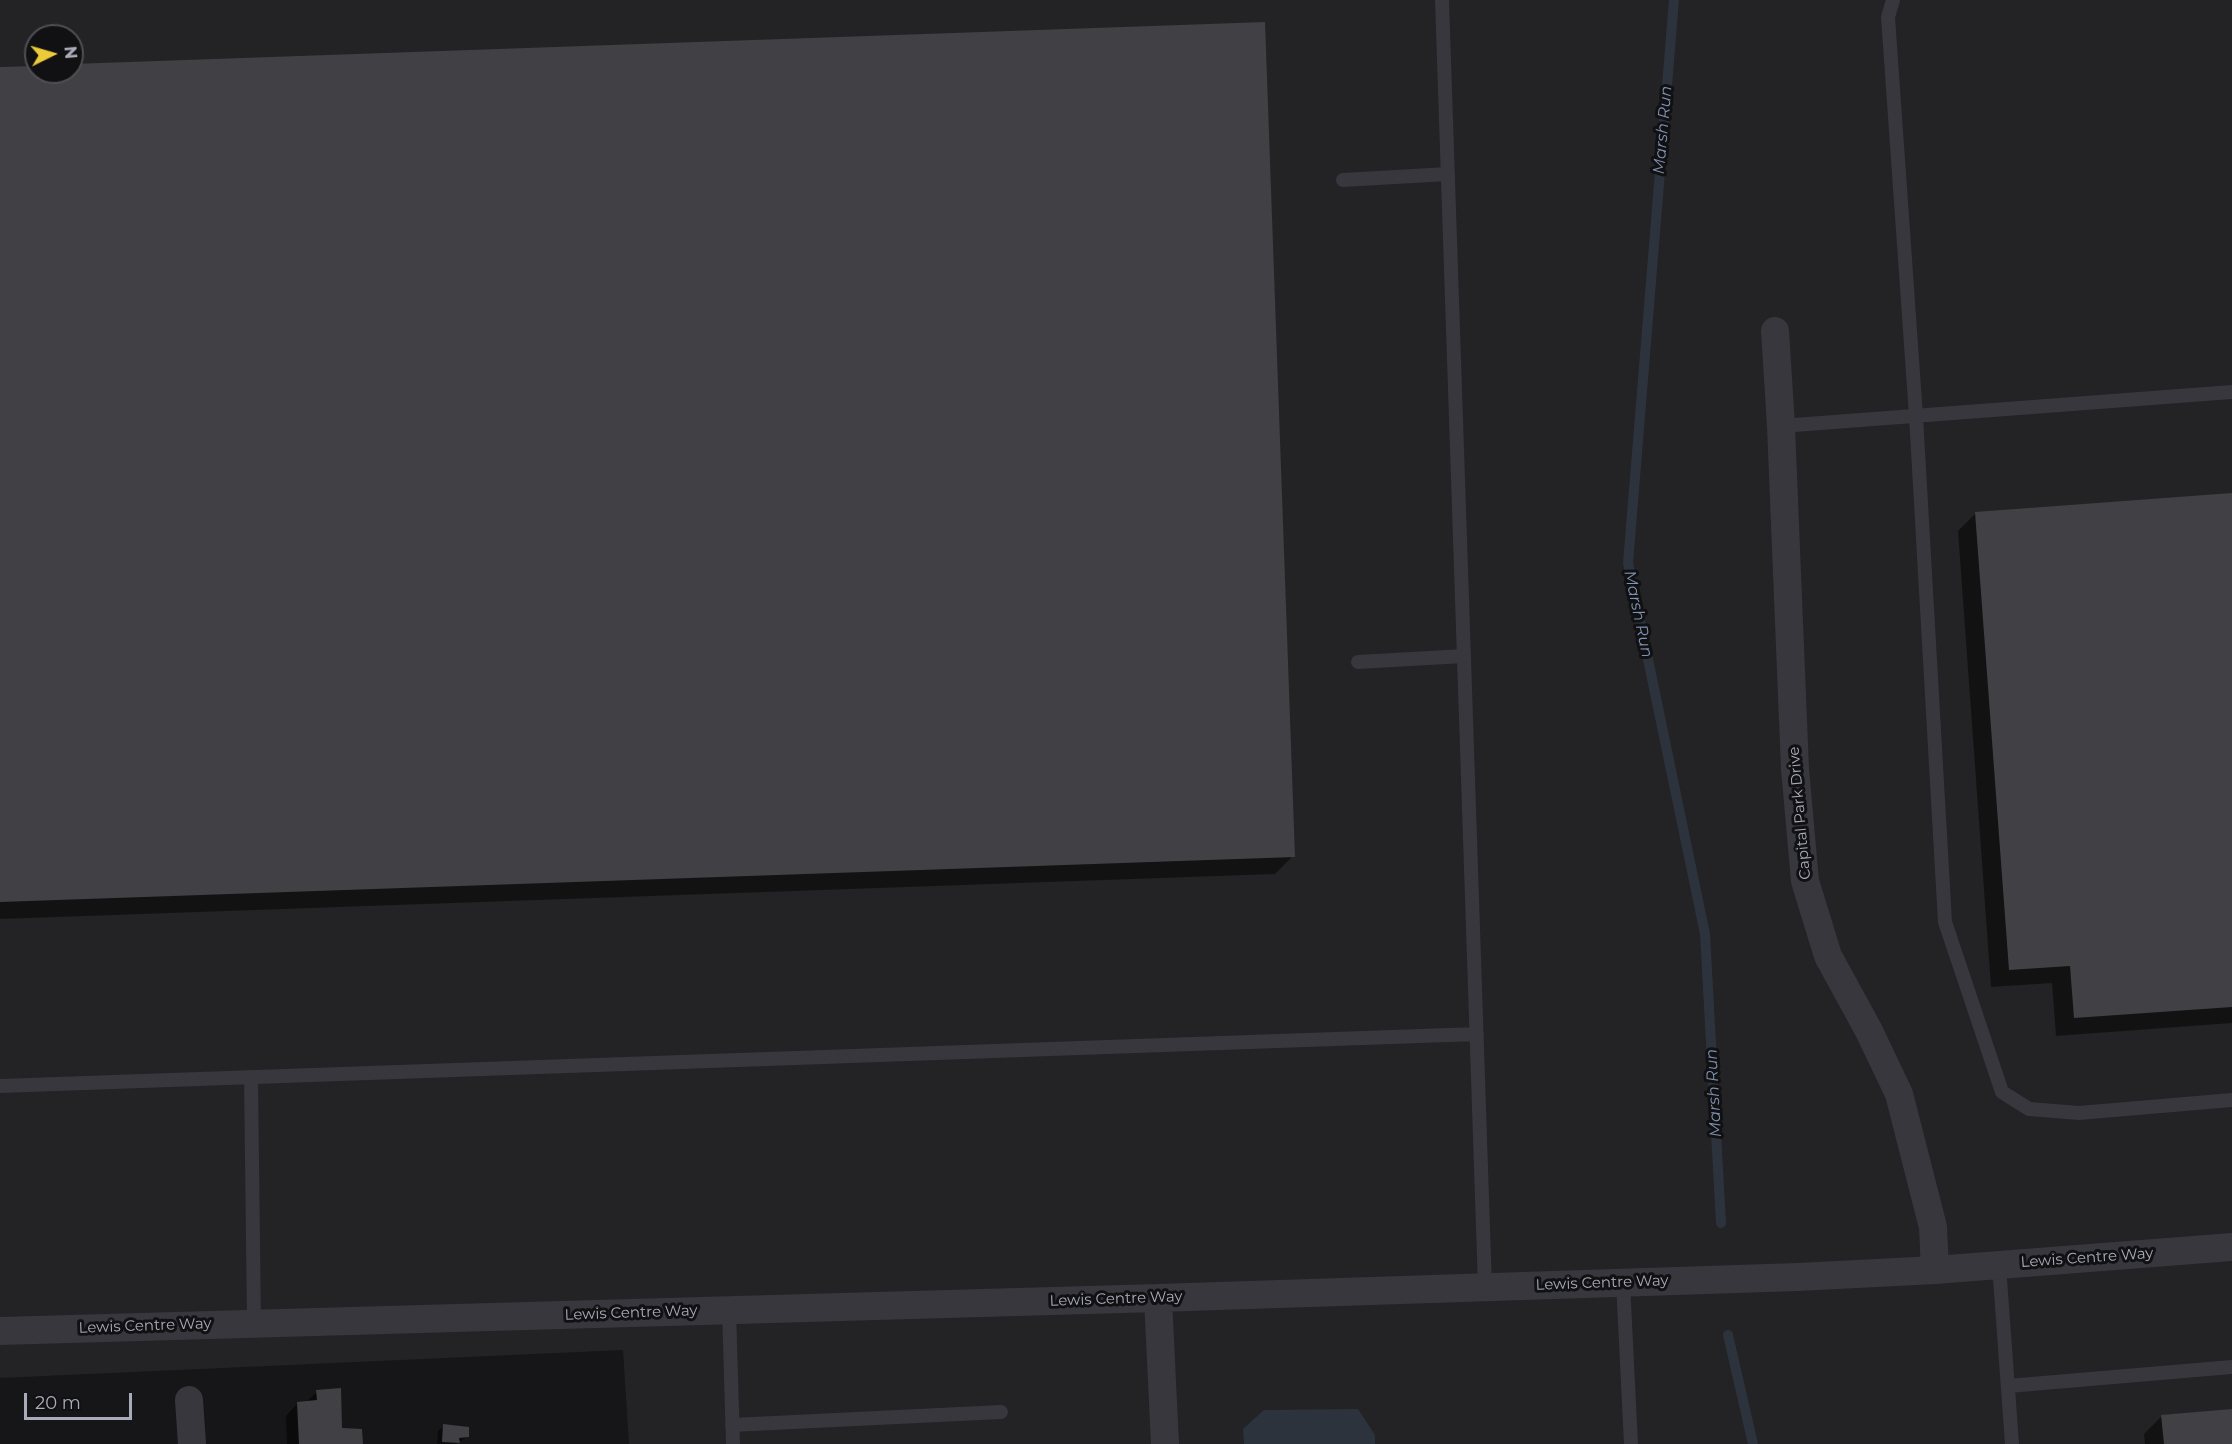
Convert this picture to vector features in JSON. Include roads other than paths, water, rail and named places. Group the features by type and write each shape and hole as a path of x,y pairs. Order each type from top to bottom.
{"street":[{"name":"Capital Park Drive","path":"1775,331 1782,426 1795,769 1805,881 1828,956 1869,1031 1899,1094 1933,1227 1935,1270"},
{"name":"Lewis Centre Way","path":"0,1331 1158,1298 1623,1282 1935,1270 2232,1247"},
{"path":"1158,1298 1166,1444"},
{"path":"189,1400 192,1444"}],"lane":[{"path":"1442,0 1485,1287"},
{"path":"1893,0 1888,17 1916,416 1945,922 2002,1092 2029,1109 2079,1113 2232,1100"},
{"path":"1343,180 1448,174"},
{"path":"1782,426 2232,392"},
{"path":"1358,662 1464,656"},
{"path":"0,1086 1477,1034"},
{"path":"251,1077 254,1323"},
{"path":"2000,1265 2012,1444"},
{"path":"1623,1282 1631,1444"},
{"path":"729,1310 733,1444"},
{"path":"2008,1386 2232,1367"},
{"path":"732,1425 1001,1412"}],"waterway":[{"name":"Marsh Run","path":"1674,0 1628,563 1705,934 1721,1223"},
{"name":"Marsh Run","path":"1728,1335 1753,1444"}]}
